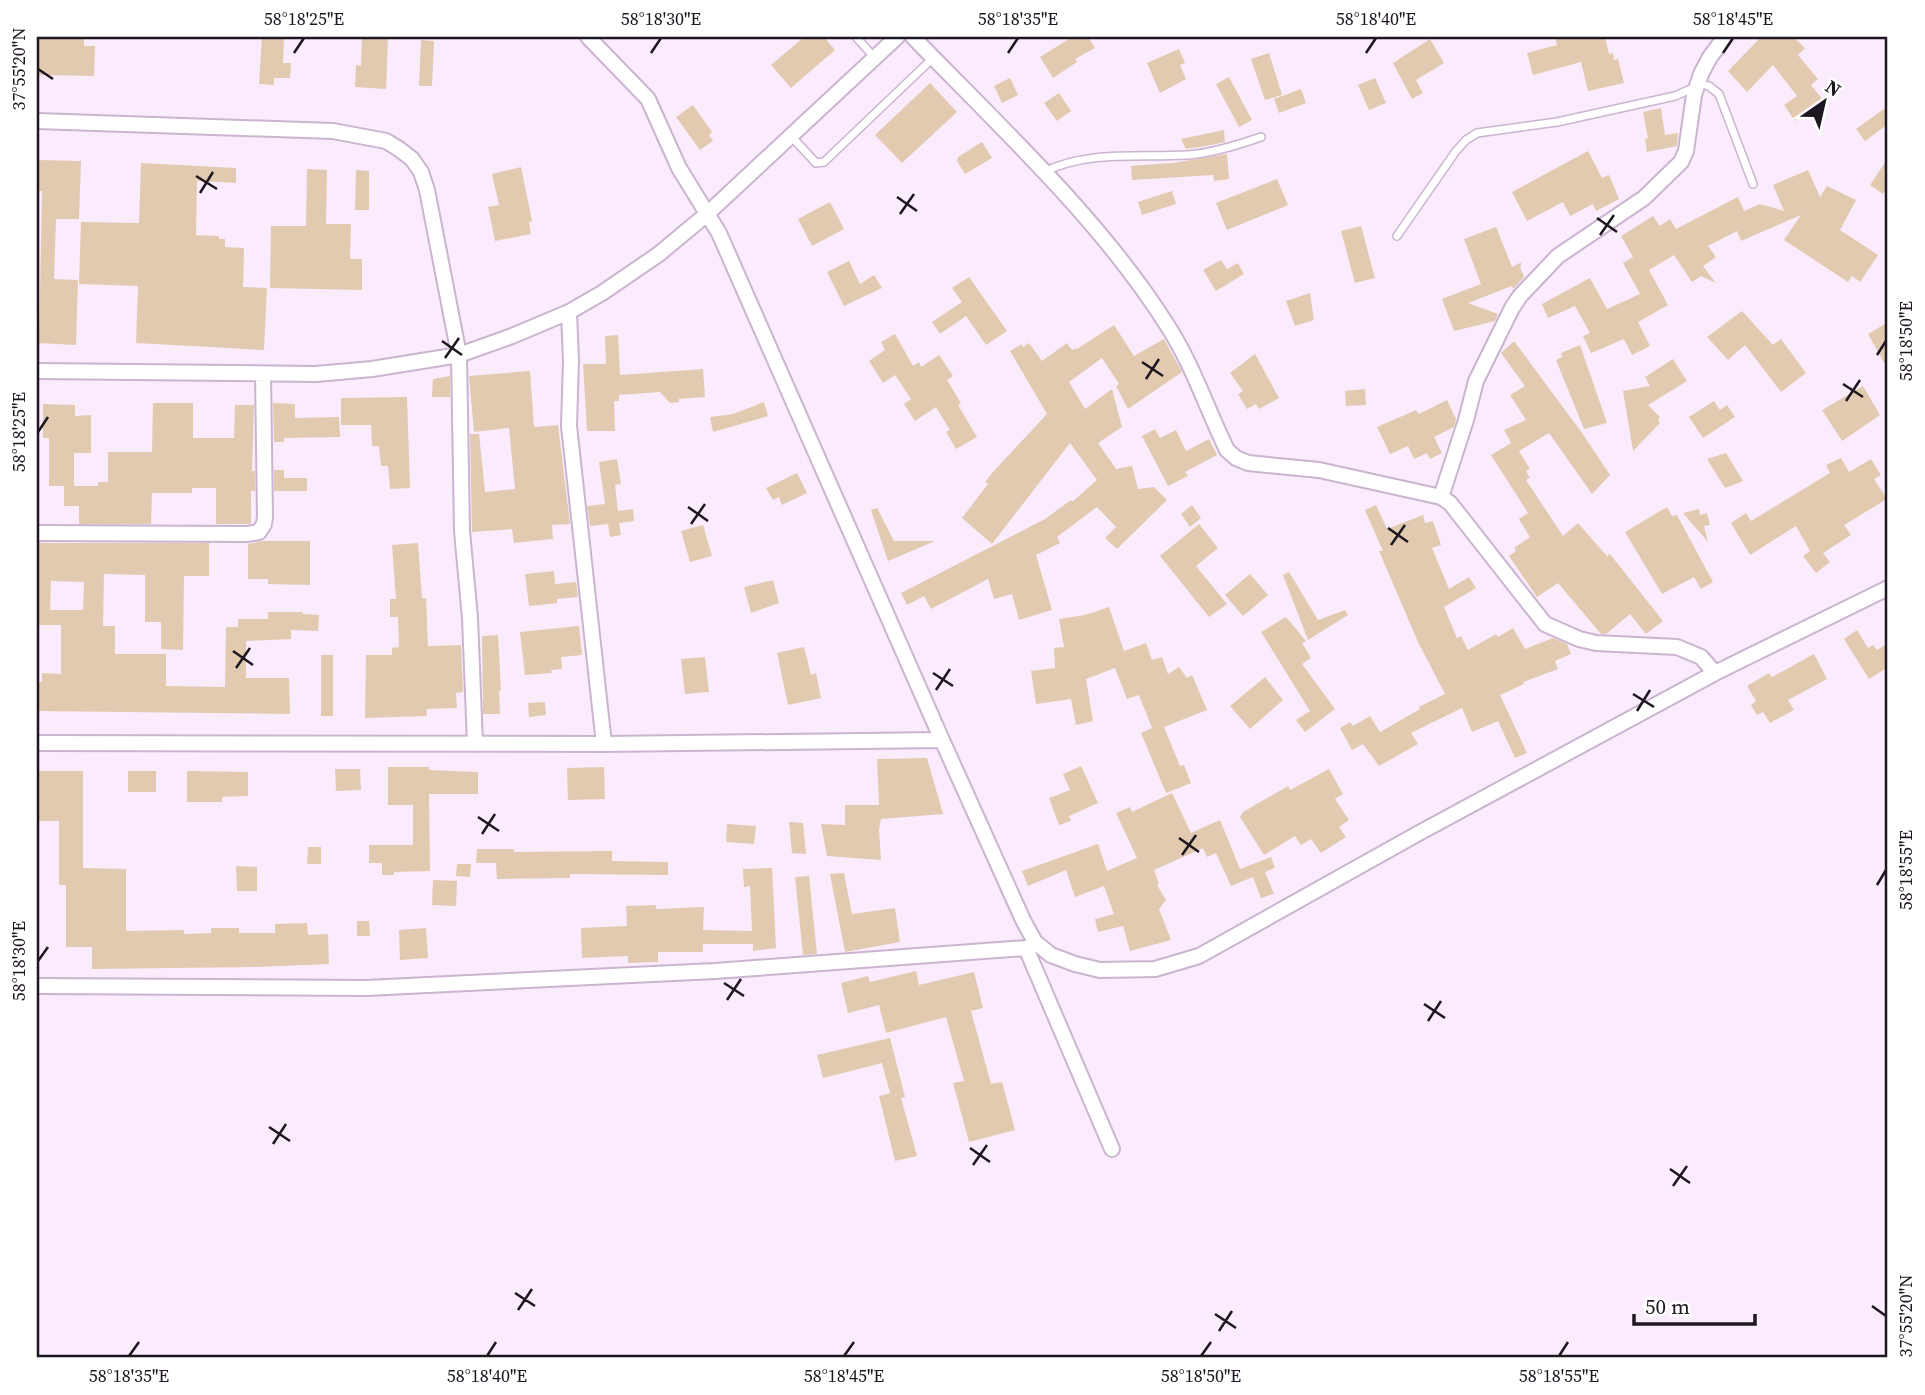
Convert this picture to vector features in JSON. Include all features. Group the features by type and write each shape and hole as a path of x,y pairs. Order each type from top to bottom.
{"street":[{"path":"588,37 648,99 679,168 719,233 1023,920 1035,942 1051,955 1100,970 1155,969 1199,956 1715,673 1888,588"},
{"path":"37,372 316,374 372,369 459,355 569,312 625,278 707,214 897,37"},
{"path":"913,37 1043,172 1119,258 1153,303 1180,346 1227,450 1236,458 1248,463 1320,470 1441,497 1450,503 1545,624 1596,643 1677,647 1701,657 1715,673"},
{"path":"1441,497 1476,381 1512,308 1558,256 1644,198 1673,172 1686,151 1698,85 1710,57 1725,37"},
{"path":"37,121 333,131 386,141 412,159 421,172 427,190 459,355 462,531 470,618 475,744"},
{"path":"569,312 569,426 604,744"},
{"path":"37,533 259,532 265,517 263,373"},
{"path":"37,743 604,744 942,740"},
{"path":"37,986 366,988 715,971 1026,948 1112,1149"}],"lane":[{"path":"856,37 875,58"},
{"path":"791,136 816,163 824,162 933,58"},
{"path":"1397,236 1456,151 1477,132 1557,122 1675,96 1698,85 1709,86 1719,94 1754,184"},
{"path":"1043,172 1062,163 1082,159 1191,155 1262,137"}],"building":[{"path":"37,37 84,37 84,46 95,46 94,76 37,75"},
{"path":"262,37 284,37 283,63 291,63 290,78 274,78 274,85 259,84"},
{"path":"362,37 388,38 386,89 355,87 356,65 361,66"},
{"path":"804,37 824,37 835,50 791,88 771,65"},
{"path":"1072,37 1088,37 1095,48 1075,59 1077,62 1053,78 1040,57"},
{"path":"1555,37 1605,37 1609,54 1613,53 1614,60 1618,59 1624,83 1588,91 1581,62 1533,75 1527,53 1557,45"},
{"path":"1761,37 1793,37 1805,48 1798,55 1818,79 1811,85 1824,101 1795,121 1784,105 1797,96 1773,65 1747,92 1728,71"},
{"path":"1430,39 1444,63 1416,80 1423,93 1412,99 1393,63"},
{"path":"421,40 434,41 432,86 419,86"},
{"path":"1179,49 1185,63 1180,65 1186,79 1160,93 1147,63"},
{"path":"1269,53 1282,95 1265,100 1251,59"},
{"path":"1229,77 1252,120 1239,127 1216,84"},
{"path":"1010,78 1018,95 1002,103 994,86"},
{"path":"1375,78 1386,103 1369,110 1358,85"},
{"path":"930,83 957,112 902,163 875,135"},
{"path":"1301,89 1306,103 1279,113 1274,99"},
{"path":"1059,93 1071,111 1057,121 1044,103"},
{"path":"693,105 712,132 709,135 713,141 700,150 676,117"},
{"path":"1888,106 1888,124 1865,141 1856,129"},
{"path":"1661,108 1665,135 1678,133 1677,146 1647,152 1645,139 1648,138 1643,112"},
{"path":"1224,130 1225,142 1206,146 1186,149 1181,139"},
{"path":"982,142 992,158 965,174 957,161 958,157"},
{"path":"1588,151 1602,178 1609,175 1619,199 1596,211 1593,204 1570,216 1563,202 1527,221 1512,192"},
{"path":"1227,154 1229,179 1214,181 1213,175 1132,180 1131,166 1173,163"},
{"path":"1888,158 1888,187 1883,194 1870,185"},
{"path":"37,160 81,161 79,219 56,219 54,279 78,280 76,345 39,343 42,191 37,191"},
{"path":"141,163 236,168 236,183 197,181 196,235 219,236 219,239 225,239 225,247 244,248 243,287 267,288 264,350 136,343 138,286 79,284 81,222 139,223"},
{"path":"521,167 532,221 529,222 531,234 495,241 488,207 499,205 492,174"},
{"path":"307,169 327,170 326,224 351,224 350,259 362,259 362,290 270,288 271,226 306,226"},
{"path":"356,170 369,171 369,210 355,210"},
{"path":"1808,170 1820,197 1827,186 1856,200 1840,230 1878,255 1860,282 1852,276 1848,282 1784,240 1801,215 1741,241 1737,231 1708,246 1716,257 1703,266 1716,283 1701,276 1692,282 1674,255 1649,270 1668,305 1638,322 1650,346 1632,355 1624,339 1591,353 1583,336 1590,333 1575,306 1548,318 1542,304 1590,278 1607,309 1640,294 1623,263 1633,257 1621,236 1653,216 1660,226 1670,219 1676,229 1738,197 1744,211 1760,204 1784,211 1773,185"},
{"path":"1277,179 1288,205 1227,230 1216,203"},
{"path":"1172,191 1176,204 1142,215 1138,202"},
{"path":"830,202 844,229 812,246 798,219"},
{"path":"1361,226 1375,278 1355,283 1341,231"},
{"path":"1496,227 1512,267 1522,262 1520,267 1524,277 1513,289 1512,286 1468,303 1498,314 1495,321 1454,331 1442,299 1481,284 1464,239"},
{"path":"1221,260 1227,269 1238,263 1244,274 1216,291 1203,270"},
{"path":"849,261 860,284 874,275 882,288 844,306 827,272"},
{"path":"969,277 1007,331 986,345 966,316 940,334 932,322 962,302 952,288"},
{"path":"1310,293 1314,320 1295,326 1286,301"},
{"path":"1742,311 1773,345 1781,339 1806,373 1781,392 1745,345 1728,360 1707,337"},
{"path":"1888,322 1888,370 1868,334"},
{"path":"1114,325 1134,356 1164,339 1182,372 1128,409 1116,386 1119,384 1102,358 1069,382 1085,409 1112,389 1122,427 1098,443 1116,469 1132,466 1138,489 1154,487 1167,500 1117,549 1105,538 1116,527 1097,507 1057,537 1060,543 1036,555 1052,610 1019,620 1012,594 994,599 988,579 931,609 924,596 907,605 901,593 1045,519 1071,500 1072,502 1097,480 1070,443 992,544 962,518 988,484 985,482 992,473 1047,414 1010,351 1029,343 1042,361 1067,343 1072,350 1077,349"},
{"path":"895,334 913,366 919,362 921,367 939,355 953,376 947,380 977,437 956,449 946,432 950,430 936,407 915,421 904,404 911,399 895,375 883,383 869,361 885,350 881,342"},
{"path":"618,335 620,375 703,369 705,397 679,399 679,402 670,403 660,392 619,395 619,401 614,401 615,431 587,431 583,364 606,364 605,336"},
{"path":"1514,341 1610,475 1592,494 1549,433 1519,451 1530,469 1526,471 1530,478 1526,480 1563,536 1578,523 1607,556 1610,554 1663,621 1646,634 1630,614 1606,634 1601,634 1558,583 1537,597 1509,556 1516,551 1514,548 1530,537 1519,519 1528,513 1491,455 1511,443 1504,430 1526,420 1510,395 1525,386 1501,353"},
{"path":"1580,345 1607,423 1584,429 1556,360 1562,357 1561,353"},
{"path":"1255,354 1279,398 1259,409 1256,404 1247,409 1238,394 1243,391 1230,373"},
{"path":"1673,359 1687,381 1648,405 1660,417 1660,423 1633,451 1623,391 1650,386 1645,377"},
{"path":"530,371 534,427 558,425 570,524 552,525 553,539 514,543 512,529 472,532 470,434 479,434 485,492 515,489 509,428 474,432 469,376"},
{"path":"450,376 450,397 432,397 433,379"},
{"path":"1863,386 1880,415 1842,441 1822,410"},
{"path":"1365,389 1366,405 1346,406 1345,391"},
{"path":"407,397 410,488 390,489 388,466 381,466 379,446 372,446 371,425 341,425 341,398"},
{"path":"1447,400 1456,419 1454,427 1434,437 1442,453 1430,459 1427,453 1414,459 1408,446 1390,454 1377,427 1416,410 1419,414"},
{"path":"1714,401 1720,410 1727,405 1735,417 1703,438 1689,417"},
{"path":"764,402 768,416 713,432 710,417 733,414"},
{"path":"153,403 193,403 193,438 234,438 235,405 254,405 252,471 255,471 255,491 251,491 251,524 216,524 216,488 192,488 192,493 152,493 151,524 79,524 79,506 64,506 64,486 49,486 49,438 43,438 43,404 75,405 75,416 91,415 91,453 74,453 74,486 98,486 98,482 108,482 108,452 152,452"},
{"path":"273,403 295,404 295,418 339,417 340,437 284,438 284,442 274,442"},
{"path":"1155,429 1160,438 1176,430 1186,451 1209,439 1217,455 1185,472 1188,476 1168,486 1142,436"},
{"path":"1726,453 1743,481 1725,488 1707,459"},
{"path":"1841,458 1849,472 1871,459 1881,475 1874,479 1887,499 1844,525 1851,535 1823,553 1830,562 1816,573 1803,556 1810,551 1796,526 1750,555 1731,523 1746,513 1751,521 1830,473 1826,465"},
{"path":"617,459 621,484 615,485 618,511 633,509 634,521 619,523 621,535 610,537 608,524 590,526 587,506 605,504 599,462"},
{"path":"274,470 284,470 284,478 307,478 307,491 274,491"},
{"path":"797,473 807,493 782,505 779,497 773,500 766,488"},
{"path":"1192,505 1201,518 1190,527 1181,514"},
{"path":"1376,505 1387,529 1423,515 1425,523 1433,521 1441,545 1432,548 1449,589 1469,577 1476,588 1444,607 1457,638 1461,636 1468,650 1513,628 1525,649 1553,638 1567,644 1571,654 1555,661 1558,669 1523,682 1524,684 1500,695 1527,753 1515,758 1498,721 1472,732 1462,708 1411,733 1418,744 1379,766 1363,744 1352,750 1340,728 1350,722 1353,726 1370,716 1380,732 1445,694 1418,642 1379,551 1383,551 1365,510"},
{"path":"1667,507 1672,516 1677,515 1713,582 1701,589 1694,577 1662,594 1625,532"},
{"path":"877,508 894,541 935,541 888,561 871,510"},
{"path":"1699,509 1700,515 1707,513 1710,525 1704,526 1708,542 1683,513"},
{"path":"1199,524 1218,548 1196,566 1227,604 1209,617 1160,556"},
{"path":"703,525 712,556 690,562 681,531"},
{"path":"262,541 310,541 310,585 268,584 268,579 248,579 248,544"},
{"path":"37,543 209,543 209,576 184,576 183,650 161,649 161,622 145,622 145,575 104,574 103,626 115,626 115,654 166,654 166,686 225,687 226,627 238,627 238,619 268,619 268,612 319,615 318,631 291,630 291,639 246,641 246,678 289,678 290,714 37,711 37,682 42,682 42,673 61,674 61,625 37,625","holes":["51,581 84,582 83,610 50,610"]},
{"path":"418,543 422,598 426,598 428,646 461,645 463,692 456,693 457,708 426,709 427,716 365,718 366,655 392,655 392,648 399,647 398,617 390,617 390,599 396,599 392,545"},
{"path":"554,571 555,584 576,582 578,597 557,599 557,603 529,606 525,574"},
{"path":"1289,572 1318,620 1345,610 1348,615 1308,640 1283,575"},
{"path":"1250,574 1268,595 1243,616 1225,595"},
{"path":"773,580 779,603 751,613 744,587"},
{"path":"1109,607 1124,651 1146,643 1152,660 1162,657 1168,674 1179,667 1187,678 1192,675 1207,710 1164,727 1180,766 1184,765 1191,783 1166,793 1141,733 1152,728 1139,695 1127,699 1115,668 1086,679 1093,721 1076,725 1071,699 1036,704 1031,671 1055,668 1054,648 1064,647 1059,619 1085,615"},
{"path":"1286,617 1306,641 1302,643 1311,658 1302,664 1335,709 1305,732 1296,720 1310,711 1261,632"},
{"path":"579,626 582,655 561,657 562,669 551,670 552,673 525,675 520,632"},
{"path":"1857,630 1868,648 1873,645 1877,650 1888,643 1888,667 1869,679 1844,639"},
{"path":"498,635 500,714 483,714 482,636"},
{"path":"804,647 811,675 816,673 821,698 788,705 777,653"},
{"path":"1814,654 1827,679 1788,700 1794,710 1770,723 1763,712 1757,715 1751,705 1756,701 1747,686 1769,673 1772,677"},
{"path":"321,655 333,655 333,716 321,716"},
{"path":"705,657 709,692 685,694 681,659"},
{"path":"1265,677 1283,700 1250,729 1230,706"},
{"path":"545,702 546,715 529,717 528,703"},
{"path":"927,758 943,814 881,819 881,860 827,856 821,824 845,825 845,805 879,805 877,759"},
{"path":"1081,766 1098,803 1069,816 1071,821 1059,825 1049,798 1070,790 1063,774"},
{"path":"388,767 429,767 429,770 478,772 478,794 429,794 430,871 382,875 382,863 369,863 369,845 413,845 413,805 388,805"},
{"path":"604,767 605,799 568,800 567,768"},
{"path":"335,769 360,769 361,790 336,791"},
{"path":"1329,769 1343,794 1335,799 1349,820 1339,827 1346,837 1321,853 1311,839 1301,845 1295,836 1264,855 1240,817 1243,812 1288,786 1290,790"},
{"path":"37,771 83,771 83,868 126,869 126,931 184,930 184,934 211,933 211,928 239,928 239,933 275,933 275,924 307,923 308,935 328,934 329,964 92,969 92,947 66,947 66,885 59,885 59,821 37,821"},
{"path":"128,771 156,771 156,792 128,792"},
{"path":"187,771 248,772 248,796 222,797 222,802 187,802"},
{"path":"1172,793 1191,833 1220,820 1240,869 1271,857 1275,868 1265,872 1274,894 1261,898 1253,877 1231,886 1216,853 1207,857 1203,848 1154,870 1159,884 1157,885 1166,900 1159,909 1171,940 1130,951 1123,926 1098,932 1095,919 1114,914 1104,886 1075,897 1066,870 1028,886 1022,871 1098,844 1107,871 1137,858 1116,813 1130,807 1132,812"},
{"path":"789,822 803,823 806,854 792,853"},
{"path":"727,824 756,826 754,844 726,842"},
{"path":"308,847 321,847 321,864 307,864"},
{"path":"477,849 514,849 514,852 612,851 612,861 668,862 668,875 570,874 570,878 497,879 496,863 476,863"},
{"path":"457,864 471,864 470,877 456,876"},
{"path":"236,866 257,867 257,891 237,891"},
{"path":"772,868 776,948 753,951 753,944 703,944 703,952 658,952 658,962 628,963 628,956 582,958 581,928 627,926 626,906 656,905 656,909 704,907 703,930 752,931 750,886 744,887 743,869"},
{"path":"844,873 852,914 895,908 900,942 845,952 830,874"},
{"path":"809,876 817,954 803,955 795,877"},
{"path":"433,880 457,881 456,906 432,905"},
{"path":"357,921 369,921 370,936 357,936"},
{"path":"426,928 428,958 400,960 399,930"},
{"path":"916,971 919,985 974,972 983,1008 971,1011 991,1084 1002,1082 1015,1130 969,1142 953,1083 964,1081 946,1017 886,1033 879,1005 848,1013 841,983 868,976 870,982"},
{"path":"890,1038 905,1097 901,1098 917,1156 895,1161 879,1096 890,1093 882,1063 823,1078 817,1055"}]}
